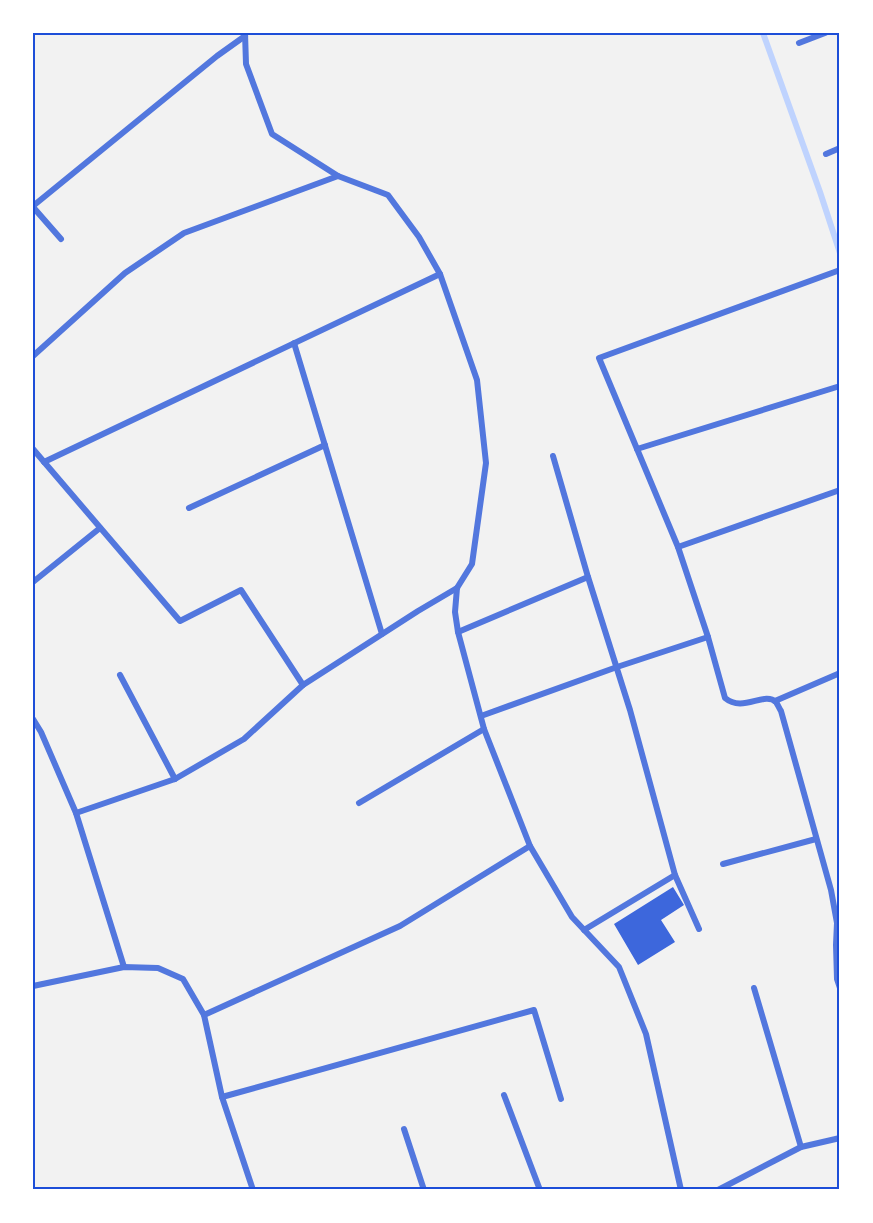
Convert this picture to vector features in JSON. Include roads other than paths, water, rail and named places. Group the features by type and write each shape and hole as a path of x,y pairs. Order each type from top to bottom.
{"street":[{"path":"799,43 825,33"},
{"path":"245,35 246,64 272,134 338,176 388,195 419,237 440,274 477,380 486,463 472,564 457,588 455,612 458,632 484,729 530,846 572,917 619,967 646,1034 681,1190"},
{"path":"61,239 33,207 245,35"},
{"path":"826,154 840,148"},
{"path":"33,356 125,273 184,233 338,176"},
{"path":"840,270 598,358 678,547 708,637 725,698 731,703 742,704 767,698 775,701 781,711 831,890 837,923 837,979 840,988"},
{"path":"44,462 440,274"},
{"path":"294,343 382,634"},
{"path":"637,449 840,386"},
{"path":"189,508 325,445"},
{"path":"33,449 180,621 241,590 303,685"},
{"path":"553,456 630,710 675,875 699,929"},
{"path":"678,547 840,490"},
{"path":"33,582 100,528"},
{"path":"458,632 588,577"},
{"path":"75,813 175,779 244,739 303,685 457,588"},
{"path":"481,717 617,667 708,637"},
{"path":"775,701 840,673"},
{"path":"120,675 175,779"},
{"path":"33,718 75,813 124,967"},
{"path":"359,803 484,729"},
{"path":"723,864 816,839"},
{"path":"204,1015 399,926 530,846"},
{"path":"584,930 675,875"},
{"path":"34,984 124,967 158,968 183,980 204,1015 222,1097 253,1190"},
{"path":"754,988 801,1147"},
{"path":"222,1097 534,1010 561,1098"},
{"path":"504,1095 540,1190"},
{"path":"404,1129 424,1190"},
{"path":"718,1190 801,1147 840,1138"}],"waterway":[{"path":"763,33 840,253"}]}
